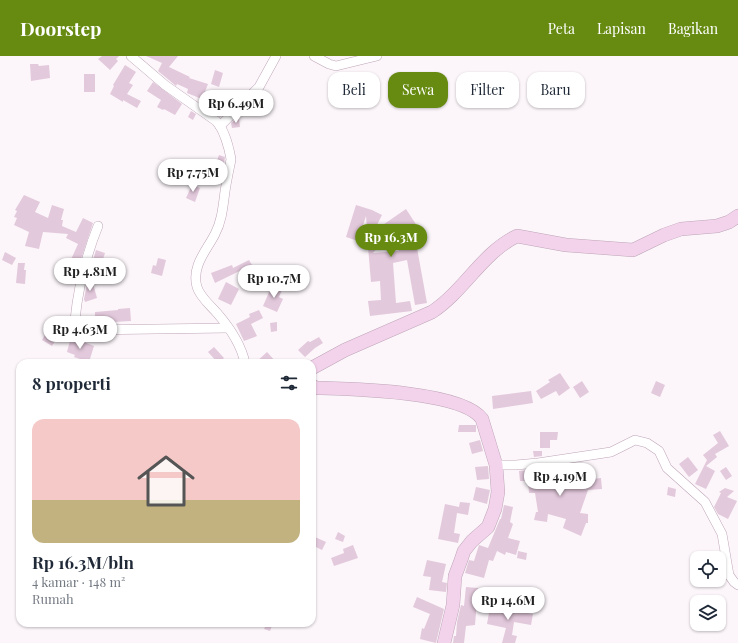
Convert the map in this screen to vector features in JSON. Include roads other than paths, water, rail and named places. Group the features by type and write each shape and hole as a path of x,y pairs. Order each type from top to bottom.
{"street":[{"path":"131,56 165,85 204,112 220,126 229,149 231,159 221,220 198,265 196,282 198,290 218,314 238,342 243,352 244,359"},
{"path":"220,126 259,87 276,56"},
{"path":"314,56 336,66 377,56"},
{"path":"316,366 345,350 432,312 444,304 477,267 499,248 517,236 566,245 633,250 664,235 681,229 717,226 729,222 738,216"},
{"path":"98,226 88,256 81,286 75,320 79,328 85,330 228,328"},
{"path":"316,388 371,389 418,395 448,401 473,410 482,419 496,466 498,492 495,509 488,527 472,541 464,551 455,576 453,605 444,643"},
{"path":"496,466 516,466 611,452 635,440 651,445 659,451 667,468 704,502 722,534 729,575 738,585"}]}
